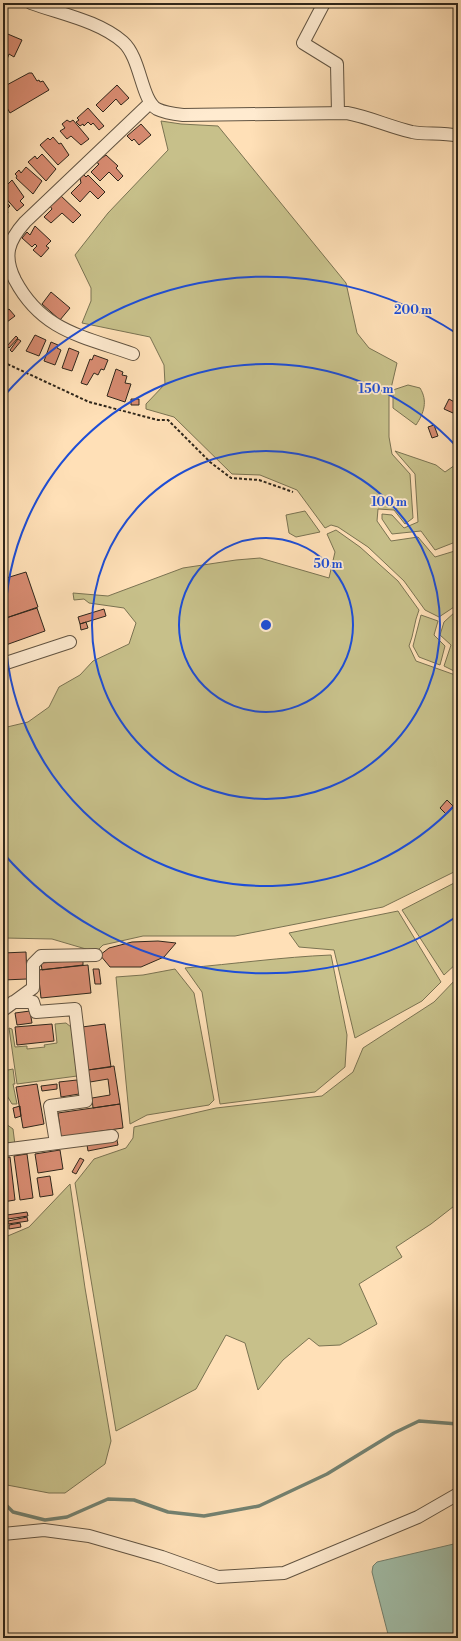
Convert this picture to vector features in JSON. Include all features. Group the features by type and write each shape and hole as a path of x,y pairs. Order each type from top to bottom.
{"street":[{"path":"31,3 95,26 123,42 134,57 150,103 156,108 183,116 338,113 369,117 395,128 414,132 438,132 458,136"},
{"path":"324,3 303,43 337,64 338,113"},
{"path":"132,354 59,327 44,318 31,306 22,293 11,272 7,258 16,232 25,222 150,103"},
{"path":"3,664 70,642"},
{"path":"3,1010 33,988 33,964 41,956 96,955"},
{"path":"14,1002 33,1002 36,1012 75,1010 86,1101 50,1106 56,1143"},
{"path":"3,1150 112,1136"},
{"path":"3,1534 44,1530 89,1536 162,1557 218,1577 284,1573 418,1517 458,1494"}],"path":[{"path":"3,362 89,402 158,420 168,420 210,462 231,478 259,480 293,492"}],"shaded area":[{"path":"161,121 181,124 218,126 346,283 357,333 369,348 397,363 389,397 389,437 392,454 410,474 413,518 405,524 394,510 378,509 377,521 391,541 418,537 435,557 458,550 458,607 454,607 439,617 425,610 404,581 368,547 338,527 331,525 325,528 297,490 260,475 232,474 174,417 146,409 146,404 165,384 164,365 150,337 82,323 91,301 91,288 75,255 108,213 168,150"},
{"path":"408,385 420,388 424,398 423,411 416,425 393,408 393,390"},
{"path":"395,451 436,465 445,472 458,463 458,541 435,550 421,531 392,534 382,519 382,514 392,515 404,528 418,522 415,474"},
{"path":"305,511 320,532 296,537 289,533 286,515"},
{"path":"336,530 360,547 398,581 419,610 409,646 416,661 458,676 458,870 383,907 235,936 143,936 103,945 96,952 52,939 5,938 3,928 3,833 6,807 3,806 3,728 28,722 49,707 59,687 80,675 93,661 129,644 136,623 124,608 89,603 84,599 74,600 73,593 108,596 183,568 260,558 329,578 335,552 327,534"},
{"path":"455,612 458,613 458,673 444,666 451,645 440,635 444,622"},
{"path":"421,615 438,621 434,635 445,646 440,665 419,657 413,646"},
{"path":"458,881 458,962 444,975 402,910"},
{"path":"398,911 441,982 422,1001 355,1038 334,950 299,947 289,933"},
{"path":"331,955 347,1035 345,1067 315,1092 220,1104 202,992 185,968 294,957"},
{"path":"175,969 194,993 214,1100 209,1105 147,1115 130,1124 116,977 143,975"},
{"path":"458,977 458,1203 431,1224 396,1247 402,1257 359,1284 377,1324 340,1345 319,1346 309,1338 283,1360 258,1390 245,1343 226,1335 196,1389 116,1431 75,1183 94,1159 126,1148 133,1138 134,1127 216,1108 322,1096 353,1072 363,1048 434,1002"},
{"path":"66,1023 71,1027 77,1076 17,1084 9,1028 12,1029 15,1047 27,1046 27,1049 45,1047 44,1045 57,1043 55,1024"},
{"path":"13,1069 15,1084 13,1084 17,1104 12,1104 3,1089 3,1071"},
{"path":"3,1097 6,1124 13,1129 15,1145 3,1147"},
{"path":"70,1184 85,1288 111,1441 105,1464 65,1493 49,1493 7,1485 3,1482 3,1238 29,1227"},
{"path":"458,1543 458,1638 389,1638 372,1572 373,1566 377,1562"}],"building":[{"path":"3,32 22,40 14,57 9,54 6,62 3,61"},
{"path":"29,73 32,73 37,81 43,81 49,90 10,113 3,101 5,99 3,97 6,95 3,87"},
{"path":"117,85 129,98 121,105 116,99 103,112 96,105"},
{"path":"88,108 104,126 99,130 93,123 91,125 88,122 84,126 83,124 80,126 76,122 79,120 77,118"},
{"path":"67,120 70,122 73,120 89,139 81,145 71,136 67,139 60,131 65,128 62,124"},
{"path":"141,124 151,135 139,145 134,139 132,141 127,136"},
{"path":"53,137 59,144 61,143 69,155 58,165 40,145 48,138 50,140"},
{"path":"42,154 56,169 46,181 28,162 35,156 37,159"},
{"path":"106,155 118,166 116,168 123,176 118,181 109,172 100,181 91,172 99,164 96,162"},
{"path":"26,167 42,181 33,194 16,178 17,176 15,174 19,170 21,173"},
{"path":"83,174 86,177 88,175 105,192 98,199 90,191 80,202 71,193 81,183 80,178"},
{"path":"12,180 24,197 20,201 24,205 17,211 3,195 3,185 5,183 7,185"},
{"path":"60,195 81,215 73,223 62,213 51,223 44,217 52,209 50,206"},
{"path":"3,199 10,206 6,210 8,213 3,218"},
{"path":"35,226 51,241 46,246 49,248 41,257 33,250 37,246 35,244 32,247 22,238 27,232 30,235"},
{"path":"51,292 70,308 60,320 42,304"},
{"path":"9,309 15,316 3,325 3,313"},
{"path":"35,335 46,340 39,356 26,351"},
{"path":"16,336 18,338 9,348 7,346"},
{"path":"18,339 21,341 12,352 10,350"},
{"path":"51,342 58,345 57,348 61,350 55,365 44,361"},
{"path":"69,348 79,352 72,371 62,368"},
{"path":"94,355 108,360 104,370 101,369 98,375 94,373 87,385 81,383 90,359 92,360"},
{"path":"116,369 123,372 122,375 127,376 125,383 131,384 125,402 107,396"},
{"path":"131,399 139,399 139,405 131,405"},
{"path":"449,399 458,404 453,413 444,409"},
{"path":"434,425 438,436 432,438 428,427"},
{"path":"26,572 38,607 3,619 3,595 6,594 3,579"},
{"path":"37,608 45,631 3,646 3,619"},
{"path":"104,609 106,616 80,624 78,617"},
{"path":"86,622 88,628 81,630 80,624"},
{"path":"447,800 453,806 446,814 440,808"},
{"path":"158,941 176,943 164,957 141,967 110,967 100,955 109,948 132,942"},
{"path":"26,952 27,979 3,980 3,953"},
{"path":"83,960 83,965 42,970 41,963"},
{"path":"88,965 91,993 41,998 38,970"},
{"path":"93,969 99,969 101,984 95,984"},
{"path":"30,1011 32,1023 17,1025 15,1013"},
{"path":"52,1024 54,1041 17,1045 15,1027"},
{"path":"105,1024 111,1067 88,1070 82,1027"},
{"path":"114,1066 120,1104 93,1108 92,1098 110,1095 108,1079 90,1082 88,1070"},
{"path":"77,1080 79,1094 61,1097 59,1082"},
{"path":"37,1084 44,1124 23,1128 16,1087"},
{"path":"57,1084 57,1089 42,1091 41,1086"},
{"path":"120,1104 123,1128 61,1137 58,1113"},
{"path":"20,1106 21,1116 15,1118 13,1108"},
{"path":"117,1140 118,1145 88,1151 87,1145"},
{"path":"60,1150 63,1169 38,1173 35,1154"},
{"path":"27,1154 33,1198 20,1200 14,1156"},
{"path":"10,1157 15,1200 3,1202 3,1158"},
{"path":"80,1158 84,1160 76,1174 72,1172"},
{"path":"50,1176 53,1195 40,1197 37,1178"},
{"path":"27,1212 28,1216 8,1219 7,1215"},
{"path":"27,1217 28,1221 8,1224 8,1221"},
{"path":"20,1223 21,1227 9,1229 9,1225"}],"waterway":[{"path":"3,1502 13,1512 45,1520 67,1517 108,1499 134,1500 168,1512 204,1516 259,1506 327,1474 394,1433 419,1421 458,1424"}]}
